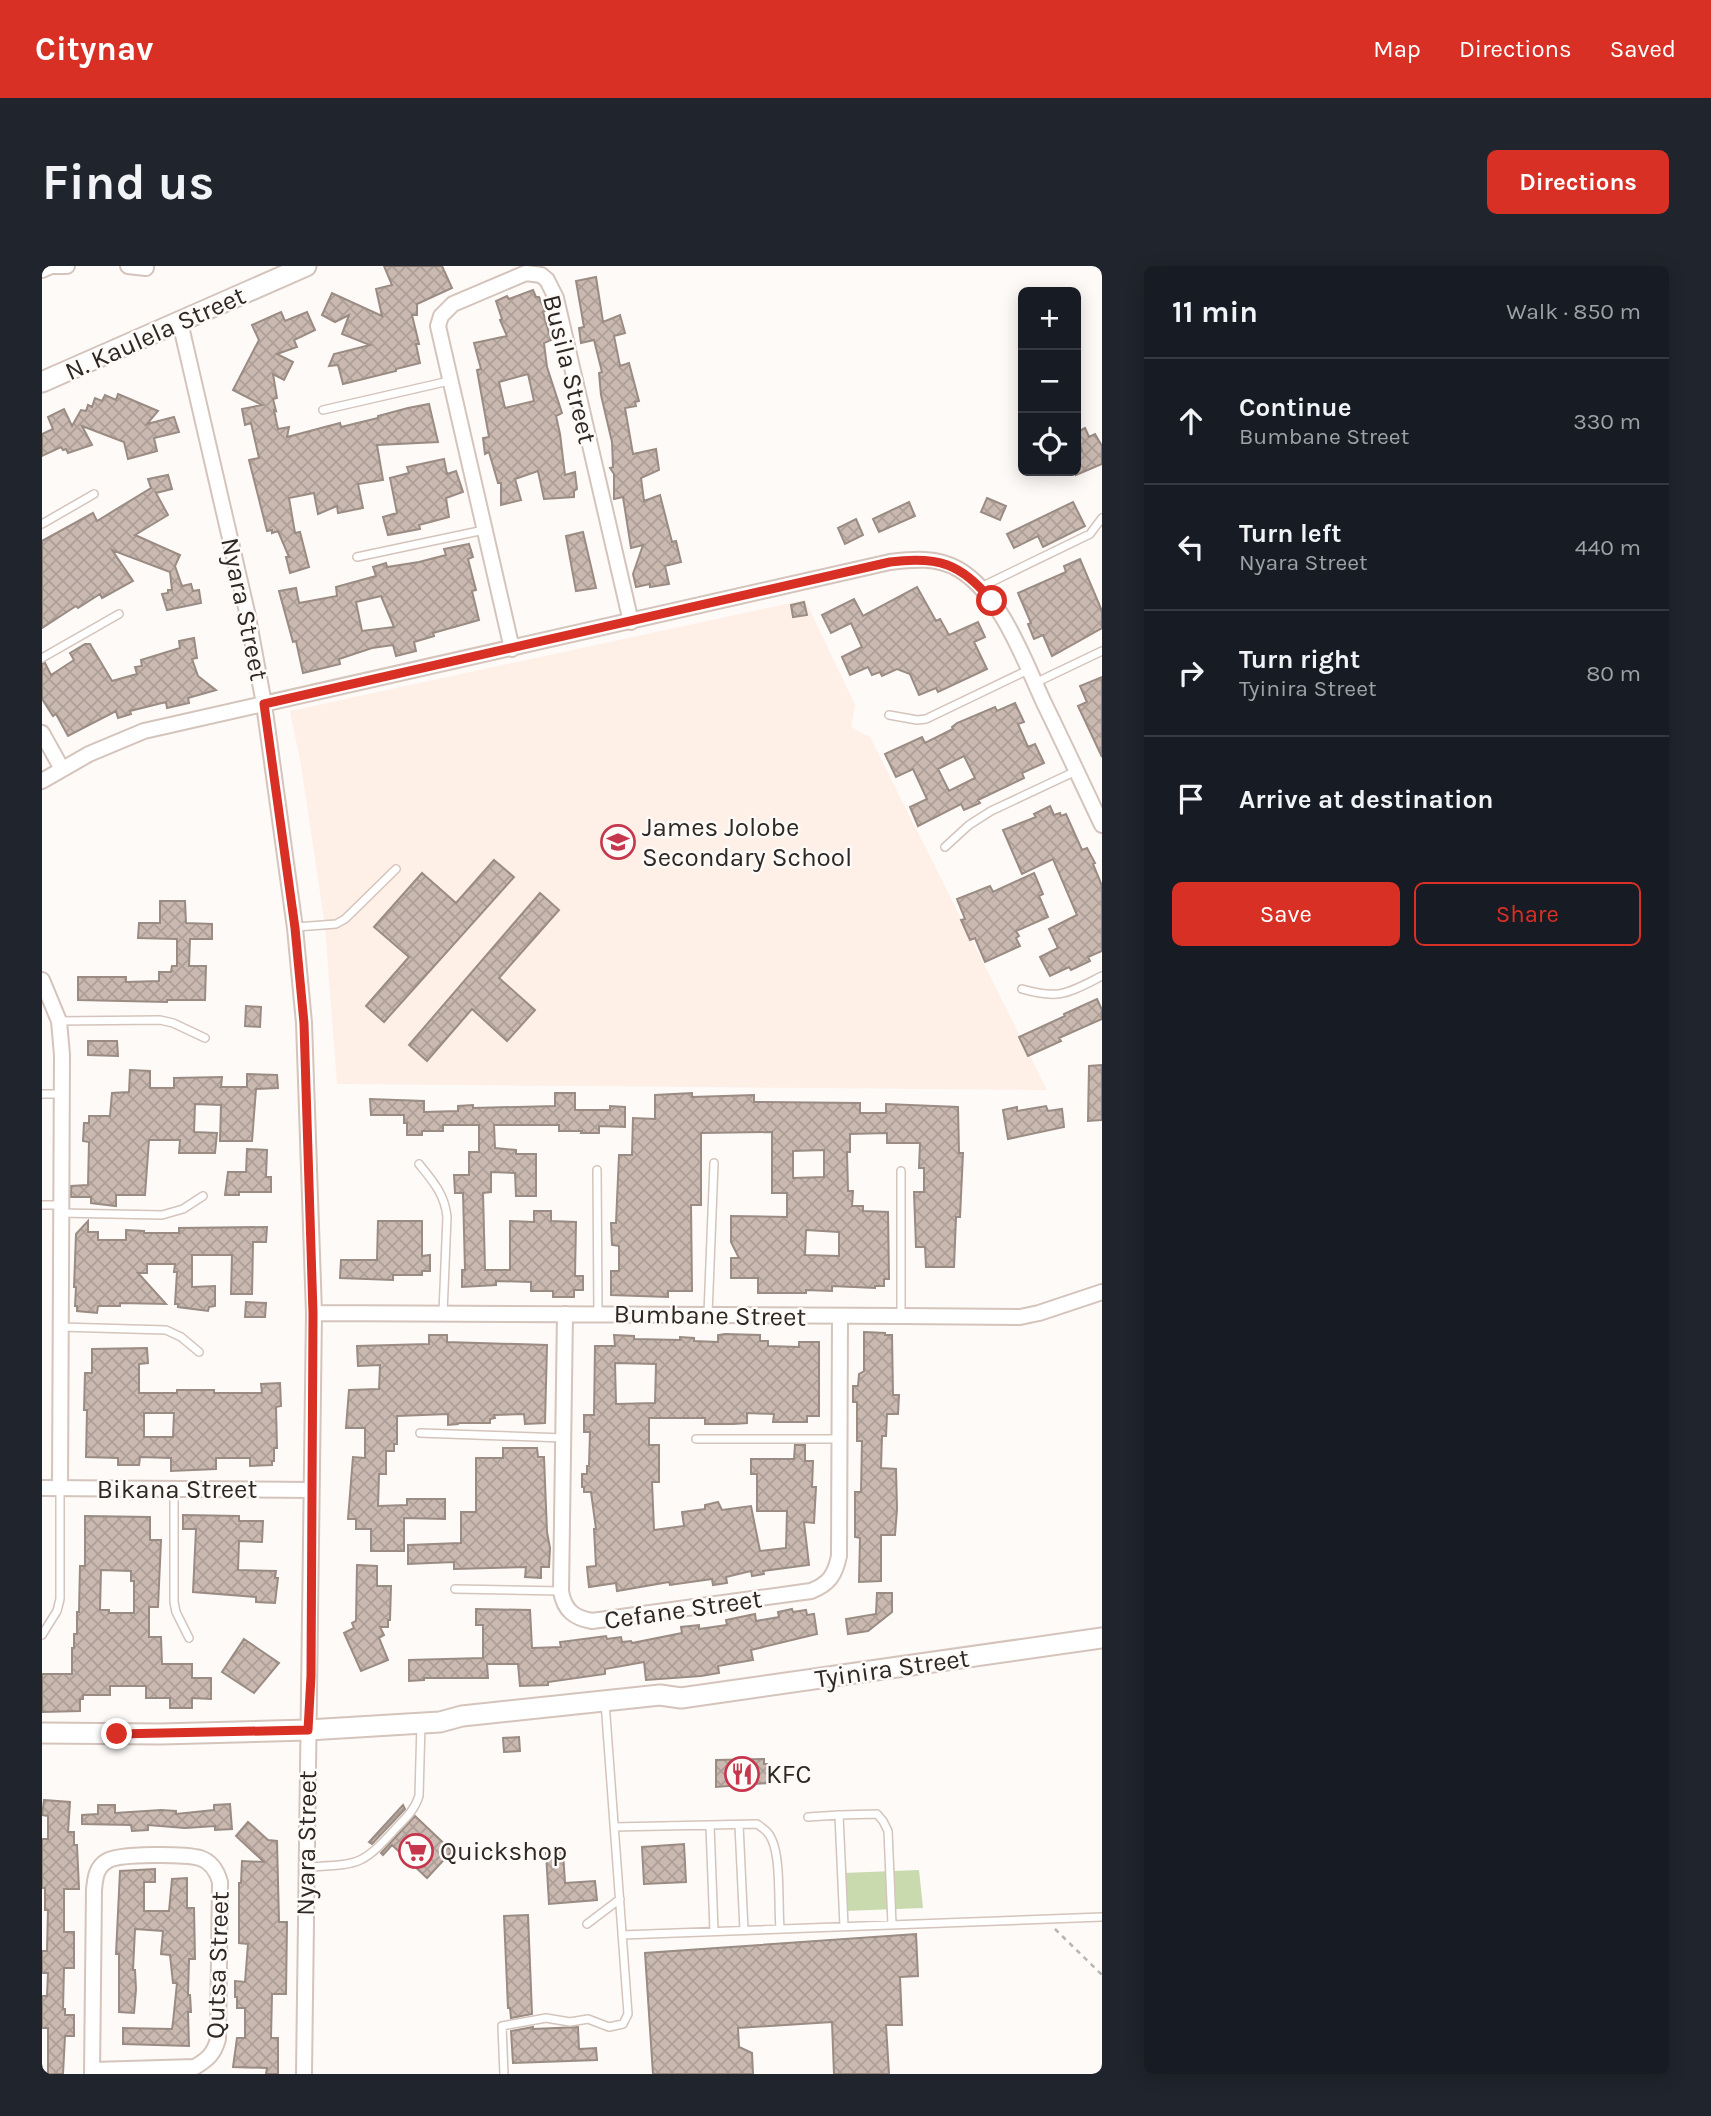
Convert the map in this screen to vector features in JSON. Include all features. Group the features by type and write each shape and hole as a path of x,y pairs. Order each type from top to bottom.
{"street":[{"path":"42,270 51,266 67,266"},
{"path":"128,266 146,268"},
{"name":"N. Kaulela Street","path":"42,382 306,266"},
{"name":"Busila Street","path":"512,649 438,326 441,316 453,304 526,273 541,275 547,280 556,298 631,622"},
{"name":"Nyara Street","path":"180,322 247,612 264,704 295,928 304,1023 313,1313 311,1676 304,2074"},
{"path":"42,781 106,746 144,731 890,562 928,559 957,568 981,587 1003,619 1101,822"},
{"path":"42,733 62,769"},
{"path":"42,980 59,1021 62,1094 60,1489"},
{"name":"Bumbane Street","path":"313,1313 1020,1317 1102,1293"},
{"path":"561,1591 565,1314"},
{"name":"Cefane Street","path":"561,1591 569,1612 580,1619 592,1621 811,1591 830,1581 839,1556 840,1316"},
{"name":"Bikana Street","path":"42,1488 311,1490"},
{"name":"Tyinira Street","path":"42,1733 160,1734 308,1730 430,1723 462,1716 605,1709 660,1695 681,1698 1102,1638"},
{"name":"Qutsa Street","path":"130,1855 200,1858 214,1867 220,1882 218,2039 215,2051 195,2067 92,2072 94,1890 99,1868 105,1862 130,1855"}],"lane":[{"path":"323,410 449,381"},
{"path":"42,524 94,494"},
{"path":"981,587 1090,534 1102,518"},
{"path":"357,557 484,530"},
{"path":"42,658 119,614"},
{"path":"889,715 926,719 1102,651"},
{"path":"945,847 991,811 1076,771"},
{"path":"295,928 336,924 345,919 396,869"},
{"path":"1022,989 1051,996 1062,995 1102,976"},
{"path":"59,1021 160,1020 205,1038"},
{"path":"42,1094 62,1094"},
{"path":"708,1315 714,1163"},
{"path":"418,1164 446,1203 443,1314"},
{"path":"597,1170 598,1314"},
{"path":"901,1171 901,1315"},
{"path":"42,1205 61,1209 162,1214 183,1209 203,1196"},
{"path":"60,1327 166,1330 181,1337 199,1352"},
{"path":"420,1433 565,1438"},
{"path":"696,1439 839,1439"},
{"path":"42,1635 57,1611 60,1599 60,1489"},
{"path":"174,1489 174,1602 189,1638"},
{"path":"455,1589 561,1591"},
{"path":"504,2074 502,2026 545,2018 570,2022 588,2019 609,2027 623,2024 628,2014 605,1709"},
{"path":"306,1867 348,1865 373,1854 415,1807 430,1723"},
{"path":"808,1817 877,1814 883,1821 888,1832 892,1924"},
{"path":"839,1815 844,1926"},
{"path":"614,1827 757,1824 766,1830 773,1841 776,1854 779,1928"},
{"path":"710,1825 713,1931"},
{"path":"739,1825 744,1930"},
{"path":"587,1924 620,1899"},
{"path":"622,1935 1102,1917"}],"path":[{"path":"1045,1919 1102,1975"}],"shaded area":[{"name":"James Jolobe Secondary School","path":"805,600 855,705 851,727 870,737 1047,1090 337,1084 325,926 301,765 290,711"}],"green space":[{"path":"919,1870 923,1908 845,1911 843,1873"}],"building":[{"path":"384,266 442,266 452,288 417,304 417,315 412,315 419,344 416,344 420,363 343,384 338,365 329,366 334,354 370,345 342,334 349,315 335,322 322,315 332,293 382,316 376,289 392,285"},
{"path":"596,277 603,322 620,315 625,333 614,336 620,366 629,363 639,401 635,402 636,406 625,408 633,454 656,449 659,470 641,478 644,501 660,495 672,542 676,541 681,562 665,566 669,584 636,587 633,574 643,545 631,548 623,497 614,499 614,474 610,468 613,467 612,442 601,395 599,373 602,372 594,340 581,343 579,328 584,327 576,281"},
{"path":"533,290 545,311 543,312 551,340 544,343 547,367 562,413 556,416 565,475 575,472 577,489 574,491 574,497 544,499 538,471 515,479 521,500 501,505 501,483 498,483 489,452 485,454 483,438 489,437 477,370 481,369 474,343 507,336 496,301 507,296 509,299","holes":["528,374 534,401 505,408 499,382"]},
{"path":"281,312 285,321 307,312 315,330 294,340 297,347 277,354 293,362 284,380 273,374 277,398 273,399 276,411 274,410 278,429 289,427 287,437 340,423 341,427 429,404 438,442 377,445 383,480 358,484 363,508 338,513 337,506 318,514 314,493 289,498 295,533 300,532 309,567 290,573 286,557 289,557 278,531 267,531 249,460 259,458 251,423 245,425 242,409 262,405 233,390 259,340 252,325"},
{"path":"118,394 158,411 147,424 174,417 179,432 154,438 157,451 128,459 124,442 82,426 92,445 68,453 61,447 42,456 42,434 53,429 48,417 64,409 72,426 81,410 86,411 88,405 92,407 95,398 102,401 105,395 116,400"},
{"path":"1085,428 1089,437 1095,434 1102,446 1102,464 1081,473 1082,451 1081,430"},
{"path":"444,459 447,474 456,471 463,492 446,498 449,517 419,525 420,529 388,535 383,517 397,513 390,478 409,473 407,467"},
{"path":"168,475 172,489 156,493 168,515 135,535 180,555 175,566 182,586 191,584 193,591 199,590 201,603 167,610 162,594 172,590 170,572 112,550 133,581 102,598 100,594 78,608 76,606 42,628 42,541 93,513 97,521 151,488 148,479"},
{"path":"987,498 1006,506 1000,520 981,512"},
{"path":"909,502 915,516 879,532 873,519"},
{"path":"1073,502 1085,526 1043,547 1038,536 1014,548 1007,534"},
{"path":"856,519 863,535 845,544 838,528"},
{"path":"583,532 596,588 576,591 566,536"},
{"path":"469,544 473,557 468,559 476,590 472,591 479,620 433,633 434,636 414,642 416,651 396,656 393,645 372,648 339,659 340,664 303,673 296,641 293,642 279,591 296,588 299,603 337,596 336,587 376,576 373,567 386,563 387,567 419,562 446,555 444,549","holes":["381,596 394,627 362,631 356,602"]},
{"path":"1080,559 1102,611 1102,628 1052,656 1043,635 1034,639 1028,624 1031,623 1018,593 1066,572 1064,566"},
{"path":"917,587 936,621 940,619 949,635 978,622 985,637 974,642 987,669 938,692 936,688 919,695 910,674 897,669 882,676 880,672 872,675 868,667 850,675 842,657 862,647 851,623 831,633 822,615 854,599 863,616"},
{"path":"804,602 807,615 793,617 791,605"},
{"path":"194,638 197,658 192,659 198,676 216,690 188,698 189,703 167,708 166,702 130,711 131,714 118,718 116,711 68,736 56,714 53,716 42,699 42,664 45,663 51,675 74,660 70,653 85,644 90,644 112,681 137,674 135,667 142,666 141,660 180,648 179,641"},
{"path":"1102,677 1102,757 1078,706 1087,702 1080,686"},
{"path":"1015,703 1024,722 1018,724 1028,747 1035,744 1044,763 1022,773 1024,778 978,800 980,803 964,810 961,804 918,826 910,807 927,799 913,769 896,777 885,754 922,737 925,743 953,729 957,723 995,707 997,711","holes":["964,756 975,778 949,791 938,769"]},
{"path":"1050,806 1054,815 1066,814 1082,850 1087,848 1095,863 1093,864 1102,886 1102,951 1088,957 1090,961 1050,976 1040,957 1058,948 1049,929 1077,915 1053,859 1022,874 1003,830 1036,817 1034,814"},
{"path":"494,860 514,877 384,1022 366,1006 409,957 374,927 422,873 456,903"},
{"path":"1034,873 1043,894 1039,896 1048,917 1016,931 1020,946 985,962 975,938 970,940 961,920 965,919 957,899 990,886 993,892"},
{"path":"540,893 559,910 499,978 535,1010 507,1041 472,1009 427,1061 409,1045"},
{"path":"160,901 185,901 186,923 212,924 212,939 190,939 189,966 206,966 205,1000 78,1000 78,977 126,977 126,982 159,981 159,972 171,972 172,966 177,966 177,939 138,938 139,923 160,923"},
{"path":"1097,999 1102,1010 1102,1019 1059,1038 1061,1041 1028,1056 1019,1037"},
{"path":"246,1006 261,1007 260,1027 245,1026"},
{"path":"88,1041 117,1041 118,1056 88,1055"},
{"path":"1102,1065 1102,1120 1088,1121 1089,1066"},
{"path":"130,1070 150,1071 150,1088 174,1088 174,1078 222,1077 221,1087 247,1087 247,1074 277,1075 278,1088 256,1089 252,1141 220,1141 221,1105 195,1104 194,1132 217,1133 215,1153 179,1153 180,1140 149,1140 145,1195 116,1195 116,1206 91,1203 91,1197 71,1197 71,1186 88,1185 89,1142 83,1141 84,1123 89,1123 89,1116 110,1116 112,1093 129,1092"},
{"path":"555,1093 575,1093 575,1110 625,1107 625,1127 599,1126 599,1133 581,1133 582,1131 559,1131 559,1125 494,1125 495,1148 516,1150 516,1154 536,1154 536,1196 516,1196 515,1173 491,1172 491,1192 483,1193 485,1270 510,1270 510,1221 534,1222 534,1211 551,1211 551,1221 576,1222 575,1276 583,1276 583,1290 574,1290 574,1297 553,1297 553,1291 531,1291 531,1282 496,1281 496,1285 462,1287 462,1270 465,1270 463,1193 455,1193 454,1175 469,1175 469,1152 479,1152 479,1125 443,1125 443,1131 422,1131 422,1135 407,1135 404,1115 371,1115 370,1099 424,1101 424,1112 458,1111 458,1106 473,1105 473,1108 555,1106"},
{"path":"655,1095 754,1095 754,1102 860,1103 860,1113 886,1113 886,1104 958,1107 959,1153 963,1153 954,1267 926,1267 925,1247 916,1247 914,1192 924,1192 924,1168 919,1168 920,1143 887,1143 887,1133 850,1134 850,1152 847,1152 848,1191 853,1191 852,1206 863,1206 863,1211 888,1212 889,1279 884,1279 884,1286 875,1288 832,1286 832,1291 758,1293 758,1278 731,1278 731,1258 739,1258 731,1242 731,1216 787,1217 787,1193 772,1193 772,1132 701,1133 701,1205 691,1205 692,1291 668,1291 668,1297 611,1295 611,1271 619,1271 619,1246 612,1245 611,1223 616,1223 619,1155 632,1155 633,1118 655,1119","holes":["824,1150 824,1177 793,1178 793,1151","806,1230 839,1232 839,1256 805,1255"]},
{"path":"1046,1106 1048,1111 1062,1109 1064,1127 1008,1139 1003,1110 1017,1107 1017,1111"},
{"path":"247,1149 267,1150 266,1177 271,1177 271,1192 225,1195 228,1172 246,1172"},
{"path":"88,1221 88,1232 98,1232 98,1240 126,1240 126,1230 179,1233 179,1228 267,1227 266,1242 253,1242 252,1294 231,1294 232,1255 192,1255 192,1287 215,1286 215,1306 209,1307 208,1311 178,1307 178,1304 175,1304 175,1264 147,1264 147,1273 138,1273 166,1304 120,1303 120,1306 98,1306 97,1313 77,1311 74,1287 76,1234"},
{"path":"378,1221 422,1221 422,1256 430,1255 430,1271 422,1271 422,1275 393,1275 393,1280 340,1278 341,1260 377,1260"},
{"path":"246,1302 266,1303 265,1317 245,1317"},
{"path":"864,1332 892,1335 893,1395 899,1395 898,1414 887,1414 886,1436 882,1436 881,1468 896,1469 897,1509 895,1535 881,1535 881,1581 859,1582 860,1538 855,1537 855,1492 861,1492 862,1441 857,1441 857,1402 853,1402 853,1386 858,1386 859,1374 864,1371"},
{"path":"429,1335 447,1335 447,1342 547,1345 545,1423 525,1424 524,1414 494,1415 495,1418 490,1419 490,1423 448,1425 448,1414 397,1416 397,1444 394,1444 394,1451 386,1451 386,1474 379,1474 378,1506 407,1505 407,1499 445,1499 445,1519 404,1518 404,1551 371,1551 371,1529 356,1529 356,1519 348,1519 353,1457 365,1458 365,1428 346,1428 349,1390 379,1389 380,1365 358,1366 357,1346 429,1344"},
{"path":"614,1335 634,1336 634,1339 680,1340 680,1337 694,1338 694,1341 718,1342 718,1335 760,1335 760,1341 768,1341 768,1346 799,1347 799,1342 819,1342 819,1416 807,1416 807,1422 773,1422 774,1414 747,1413 747,1423 733,1424 705,1424 705,1418 649,1418 649,1445 659,1445 659,1482 652,1482 654,1530 684,1526 682,1512 705,1509 705,1505 718,1502 722,1510 751,1506 760,1551 786,1548 787,1511 757,1511 757,1474 751,1474 751,1459 794,1459 795,1445 805,1445 805,1461 813,1461 812,1487 816,1487 814,1523 804,1522 809,1565 763,1571 764,1574 752,1576 751,1571 726,1577 727,1583 713,1585 712,1579 670,1585 669,1582 617,1591 616,1583 589,1587 587,1567 596,1566 596,1529 591,1492 584,1492 582,1474 587,1474 589,1466 590,1432 584,1432 584,1415 594,1415 595,1346 615,1346","holes":["615,1363 656,1364 655,1403 616,1404"]},
{"path":"147,1348 148,1363 139,1364 139,1393 214,1390 214,1393 262,1393 261,1384 280,1383 281,1406 276,1407 277,1448 274,1448 272,1465 250,1466 250,1458 216,1458 216,1469 171,1471 171,1458 140,1457 139,1465 118,1465 118,1458 86,1457 85,1373 92,1373 92,1349","holes":["144,1413 174,1413 173,1437 144,1437"]},
{"path":"503,1448 537,1448 538,1457 544,1457 550,1548 549,1567 541,1567 541,1578 525,1577 526,1567 454,1569 454,1562 408,1564 408,1545 461,1543 461,1512 476,1512 476,1458 503,1458"},
{"path":"183,1515 239,1516 239,1521 263,1521 262,1542 239,1541 238,1570 276,1571 275,1578 278,1578 275,1603 256,1602 256,1597 193,1592 196,1529 183,1529"},
{"path":"85,1516 150,1517 150,1540 161,1540 158,1607 149,1607 149,1637 161,1637 162,1664 192,1664 192,1678 211,1678 211,1699 192,1698 192,1708 170,1708 170,1698 146,1698 146,1686 110,1686 110,1695 83,1695 83,1699 80,1699 80,1711 42,1712 42,1674 72,1674 72,1648 74,1634 77,1634 79,1612 80,1566 85,1566","holes":["101,1570 131,1571 131,1581 134,1581 134,1613 109,1613 109,1610 100,1610"]},
{"path":"357,1565 377,1566 377,1586 391,1586 390,1620 388,1627 380,1627 384,1635 379,1638 388,1660 361,1671 344,1633 354,1628 352,1623 356,1621"},
{"path":"877,1593 892,1593 892,1612 868,1631 848,1634 846,1619 876,1614"},
{"path":"476,1609 530,1610 532,1648 561,1647 560,1642 606,1636 607,1639 621,1637 622,1642 632,1643 682,1633 681,1627 699,1625 699,1629 727,1625 726,1620 755,1614 756,1621 779,1617 778,1612 792,1609 793,1612 806,1610 807,1615 814,1614 817,1634 751,1650 753,1660 718,1666 719,1673 701,1676 646,1680 644,1662 605,1669 605,1674 548,1682 548,1685 520,1686 518,1664 487,1664 488,1678 424,1678 409,1681 409,1660 483,1658 483,1625 476,1625"},
{"path":"244,1639 279,1663 254,1693 222,1672"},
{"path":"519,1737 520,1751 504,1752 503,1738"},
{"name":"KFC","path":"764,1759 764,1764 767,1764 768,1783 716,1787 716,1760"},
{"path":"44,1800 70,1802 68,1832 74,1832 74,1845 77,1845 79,1889 64,1889 64,1932 74,1932 74,1968 64,1968 63,2009 65,2015 74,2015 74,2036 65,2036 63,2074 48,2074 48,2028 42,2028 42,1996 47,1996 48,1973 42,1973 42,1951 47,1951 48,1910 45,1910 45,1888 42,1888 42,1839 48,1839 48,1816 42,1815"},
{"path":"230,1804 232,1829 215,1830 215,1826 185,1828 148,1825 148,1830 132,1831 131,1825 82,1824 82,1815 98,1814 98,1805 115,1805 115,1813 161,1810 176,1811 176,1814 214,1810 214,1805"},
{"path":"403,1805 405,1809 372,1844 369,1842"},
{"path":"415,1816 452,1851 427,1878 392,1845 383,1855 381,1853"},
{"path":"248,1822 268,1840 277,1841 279,1922 287,1922 286,1994 272,1994 271,2038 278,2038 278,2074 266,2074 267,2068 233,2067 237,2038 245,2038 245,2008 237,2008 235,1997 235,1981 245,1982 248,1944 239,1943 239,1883 242,1861 264,1862 236,1836"},
{"path":"684,1844 686,1882 644,1884 642,1847"},
{"path":"563,1852 565,1883 595,1881 597,1900 549,1904 546,1853"},
{"path":"155,1869 155,1882 144,1882 144,1911 169,1911 172,1879 187,1878 187,1908 194,1908 195,1959 189,1959 189,2046 123,2044 123,2028 172,2029 177,1983 173,1983 170,1955 161,1954 163,1931 135,1929 134,2013 119,2012 119,1954 116,1954 120,1871"},
{"path":"528,1915 532,2014 511,2018 508,2008 504,1916"},
{"path":"916,1934 918,1976 900,1977 902,2025 886,2025 889,2074 834,2074 832,2022 738,2028 739,2047 752,2053 753,2074 653,2074 645,1953"},
{"path":"533,2027 578,2027 579,2049 596,2048 597,2060 513,2063 511,2031"}],"place":[{"name":"James Jolobe Secondary School","path":"618,842"},
{"name":"KFC","path":"742,1774"},
{"name":"Quickshop","path":"416,1851"}],"route":[{"path":"117,1734 308,1730 311,1676 313,1313 304,1023 295,928 264,704 890,562 928,559 957,568 981,587 992,601"}]}
